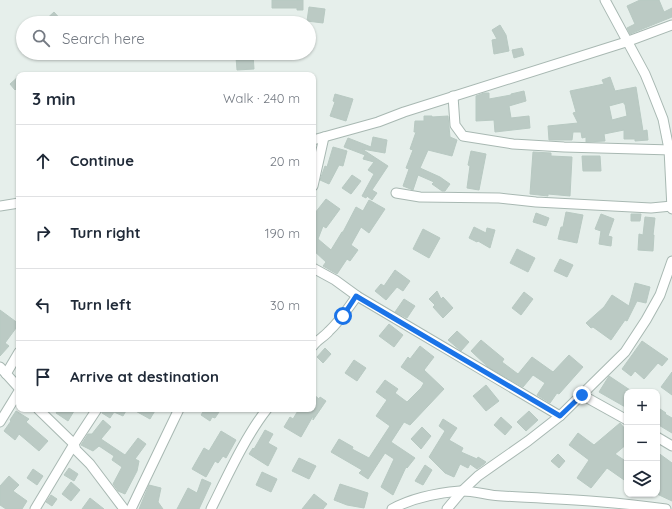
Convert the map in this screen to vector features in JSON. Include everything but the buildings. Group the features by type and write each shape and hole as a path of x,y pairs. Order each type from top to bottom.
{"street":[{"path":"396,193 420,197 499,198 536,202 672,208 671,150 663,119 652,91 605,0"},
{"path":"316,139 378,122 453,96 626,42 672,25"},
{"path":"453,96 455,125 463,136 520,145 671,150"},
{"path":"316,173 324,137"},
{"path":"0,206 16,203"},
{"path":"447,509 462,491 478,476 528,441 560,416 625,352 660,295 672,262"},
{"path":"316,270 335,280 356,296 560,416"},
{"path":"316,341 328,333 343,316 356,296"},
{"path":"16,355 3,370 16,385"},
{"path":"0,422 16,394"},
{"path":"582,395 624,418"},
{"path":"41,412 74,444 76,450 90,464 124,509"},
{"path":"35,509 95,412"},
{"path":"132,509 178,412"},
{"path":"211,509 232,468 265,412"},
{"path":"660,439 672,446"},
{"path":"392,509 403,503 431,496 462,491 497,496 603,502 666,509"}],"route":[{"path":"343,316 356,296 560,416 582,395"}]}
